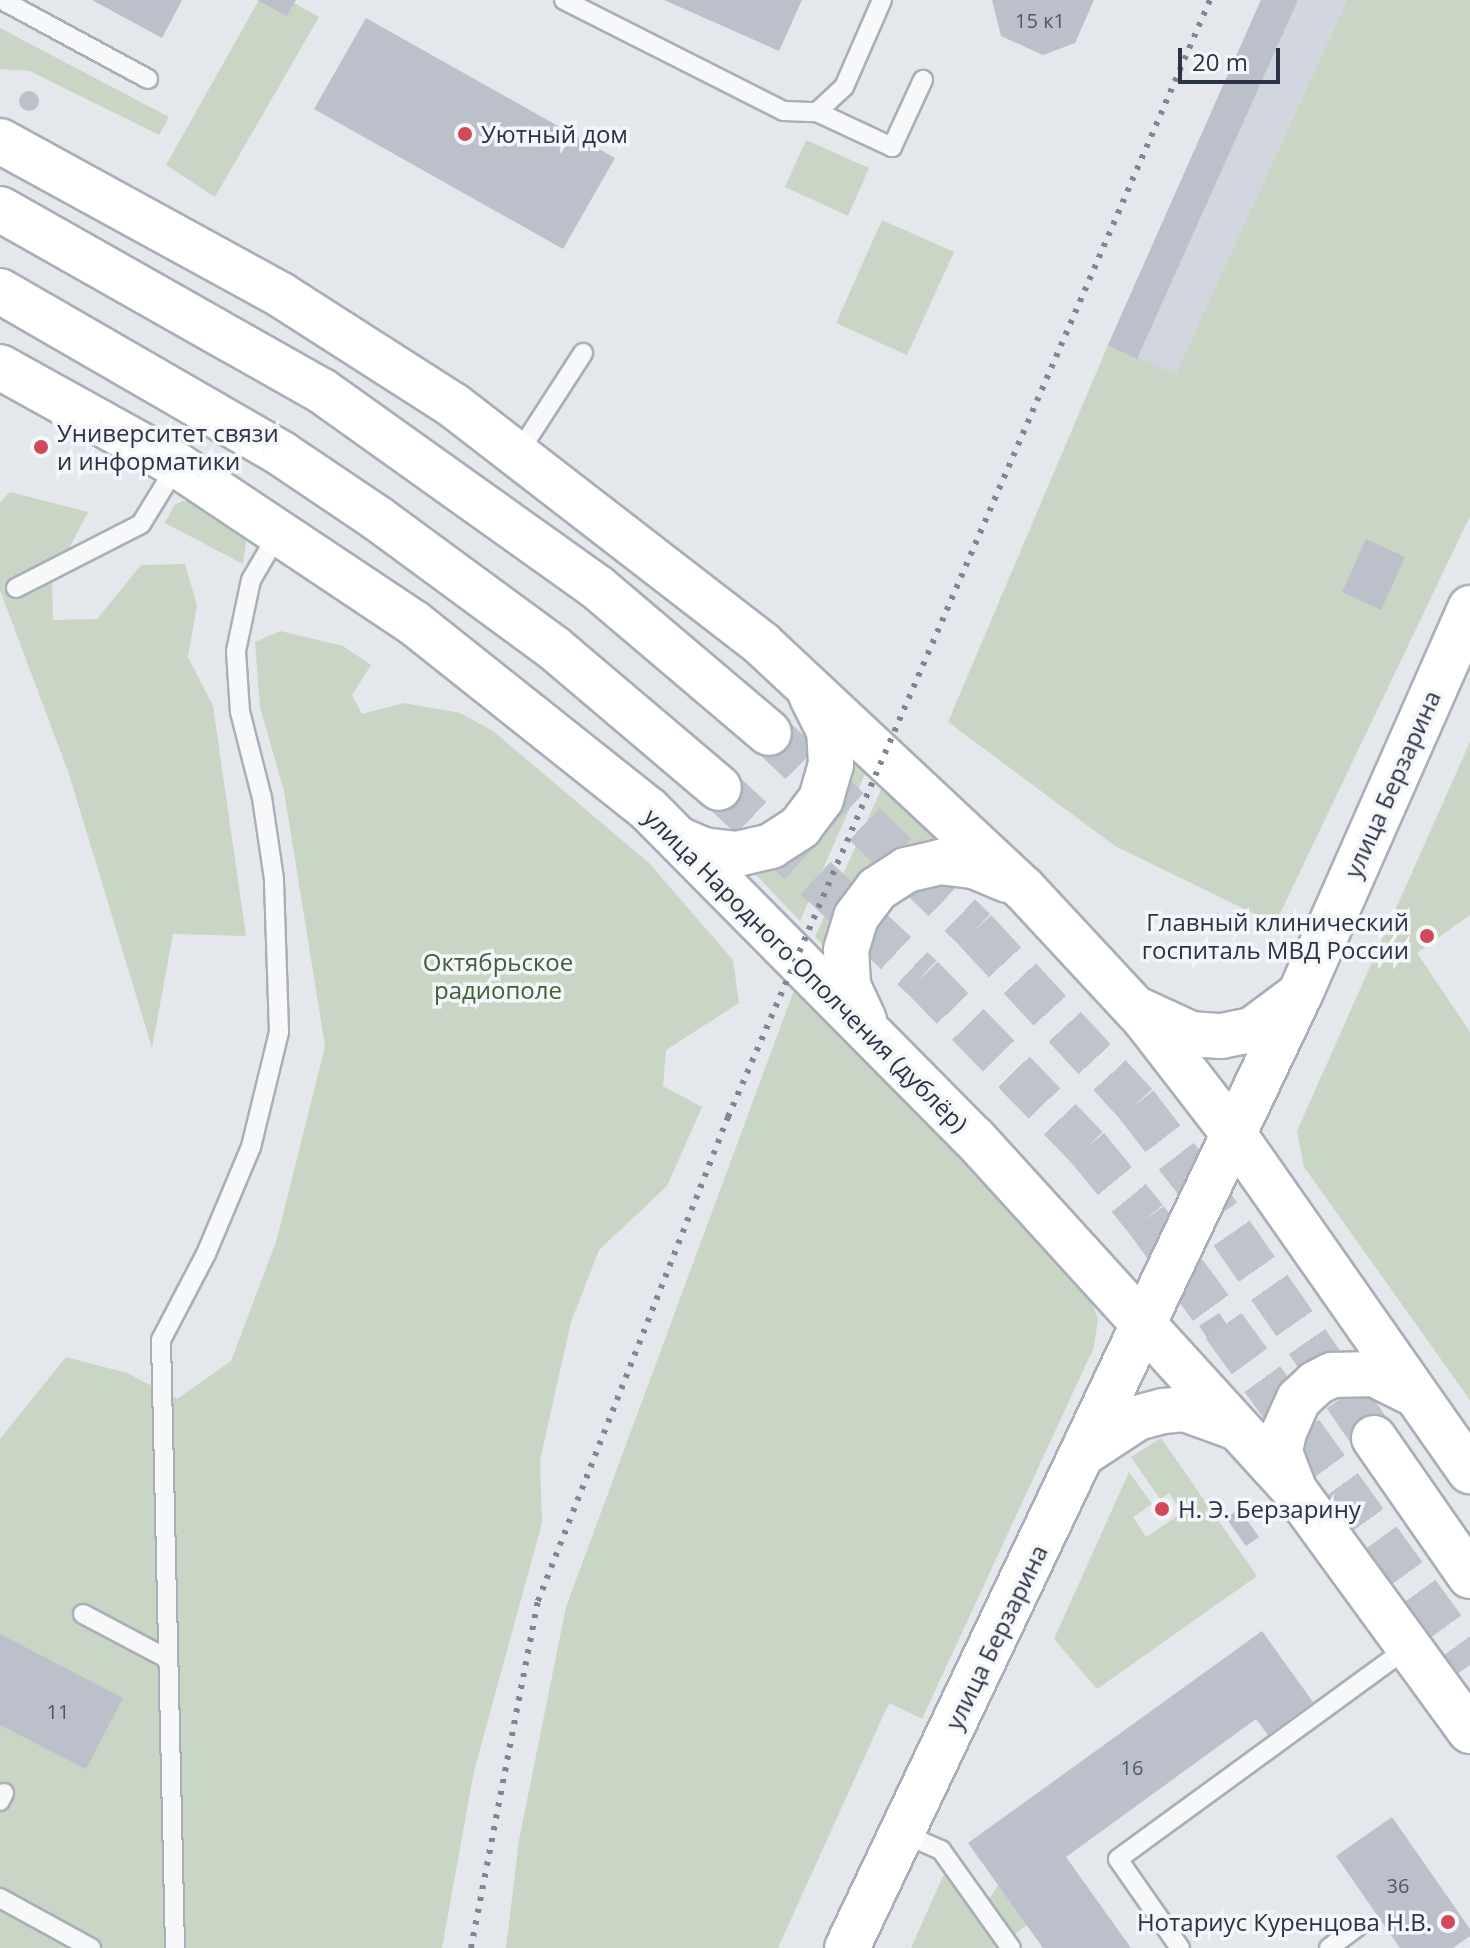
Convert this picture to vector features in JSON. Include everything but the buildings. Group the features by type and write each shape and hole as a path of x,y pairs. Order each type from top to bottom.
{"street":[{"path":"0,141 281,295 519,452 804,683 1023,888 1132,1006 1233,1133 1470,1471"},
{"path":"0,209 322,391 598,588 769,733"},
{"path":"0,291 282,454 377,518 554,648 719,788"},
{"name":"улица Народного Ополчения (дублёр)","path":"0,367 177,465 414,623 648,809 974,1138 1295,1491 1470,1731"},
{"name":"улица Берзарина","path":"847,1948 1300,994 1470,608"},
{"path":"677,839 720,854 755,852 787,838 812,814 827,783 831,748 823,714 804,683"},
{"path":"874,1039 854,1002 846,968 856,917 877,889 906,870 940,862 974,866 1023,888"},
{"path":"1132,1006 1191,1034 1221,1036 1252,1030 1300,994"},
{"path":"1295,1491 1283,1468 1284,1432 1289,1414 1316,1383 1332,1375 1374,1374 1414,1394"},
{"path":"1083,1454 1123,1426 1163,1411 1195,1411 1234,1427"},
{"path":"1374,1438 1470,1576"}],"lane":[{"path":"2,0 148,79"},
{"path":"564,0 784,111 817,112 892,147 923,80"},
{"path":"817,112 844,87 882,0"},
{"path":"519,452 583,353"},
{"path":"16,588 141,524 177,465"},
{"path":"175,1948 161,1340 206,1254 251,1147 279,1032 274,879 262,798 240,712 236,651 240,614 251,580 279,532"},
{"path":"83,1614 168,1659"},
{"path":"1180,1948 1118,1859 1396,1656 1430,1676"},
{"path":"900,1831 941,1850 1011,1948"},
{"path":"0,1898 91,1948"},
{"path":"1329,1948 1357,1927"}],"shaded area":[{"path":"1261,0 1347,0 1176,375 1108,345"}],"green space":[{"path":"259,0 289,0 319,17 215,197 166,165"},
{"path":"1347,0 1470,0 1470,516 1275,924 1115,846 948,722 1108,345 1176,374"},
{"path":"0,28 169,117 159,135 30,71 0,69"},
{"path":"806,140 869,168 848,216 785,187"},
{"path":"882,220 954,252 907,355 836,323"},
{"path":"10,492 88,512 52,581 53,620 97,619 141,565 185,564 197,605 188,657 213,706 246,936 173,934 152,1048 69,774 0,590 0,502"},
{"path":"183,501 198,503 247,534 243,564 165,523 174,505"},
{"name":"Октябрьское радиополе","path":"280,631 343,646 371,665 352,695 362,714 404,703 460,713 493,731 649,863 733,960 739,1003 666,1050 663,1086 702,1107 667,1186 599,1250 571,1322 540,1460 542,1523 474,1771 442,1948 0,1948 0,1439 66,1357 127,1373 177,1399 231,1361 276,1242 325,1046 284,791 260,707 255,642"},
{"name":"Главный клинический госпиталь МВД России","path":"1470,742 1470,915 1417,953 1470,1032 1470,1400 1304,1167 1297,1131"},
{"path":"853,755 868,767 800,921 756,875 791,860 823,835 845,795"},
{"path":"884,783 945,841 833,954 815,937"},
{"path":"797,982 1089,1296 1098,1319 1094,1347 922,1719 889,1703 778,1948 506,1948 519,1840 566,1607"},
{"path":"1161,1438 1257,1576 1097,1689 1054,1639 1129,1472 1152,1504 1133,1517 1146,1537 1182,1513 1169,1493 1160,1499 1131,1457"},
{"path":"944,1874 998,1948 911,1948"},
{"path":"998,1885 1027,1925 1011,1937 986,1904"}],"tunnel":[{"path":"769,733 975,930 1136,1104 1194,1179 1374,1438"},
{"path":"719,788 922,977 1087,1147 1146,1219 1470,1665"}],"railway":[{"path":"471,1948 538,1601 728,1117 1210,0"}],"place":[{"name":"Уютный дом","path":"465,134"},
{"name":"Университет связи и информатики","path":"41,447"},
{"name":"Главный клинический госпиталь МВД России","path":"1427,936"},
{"name":"Н. Э. Берзарину","path":"1162,1509"},
{"name":"Нотариус Куренцова Н.В.","path":"1448,1922"}]}
